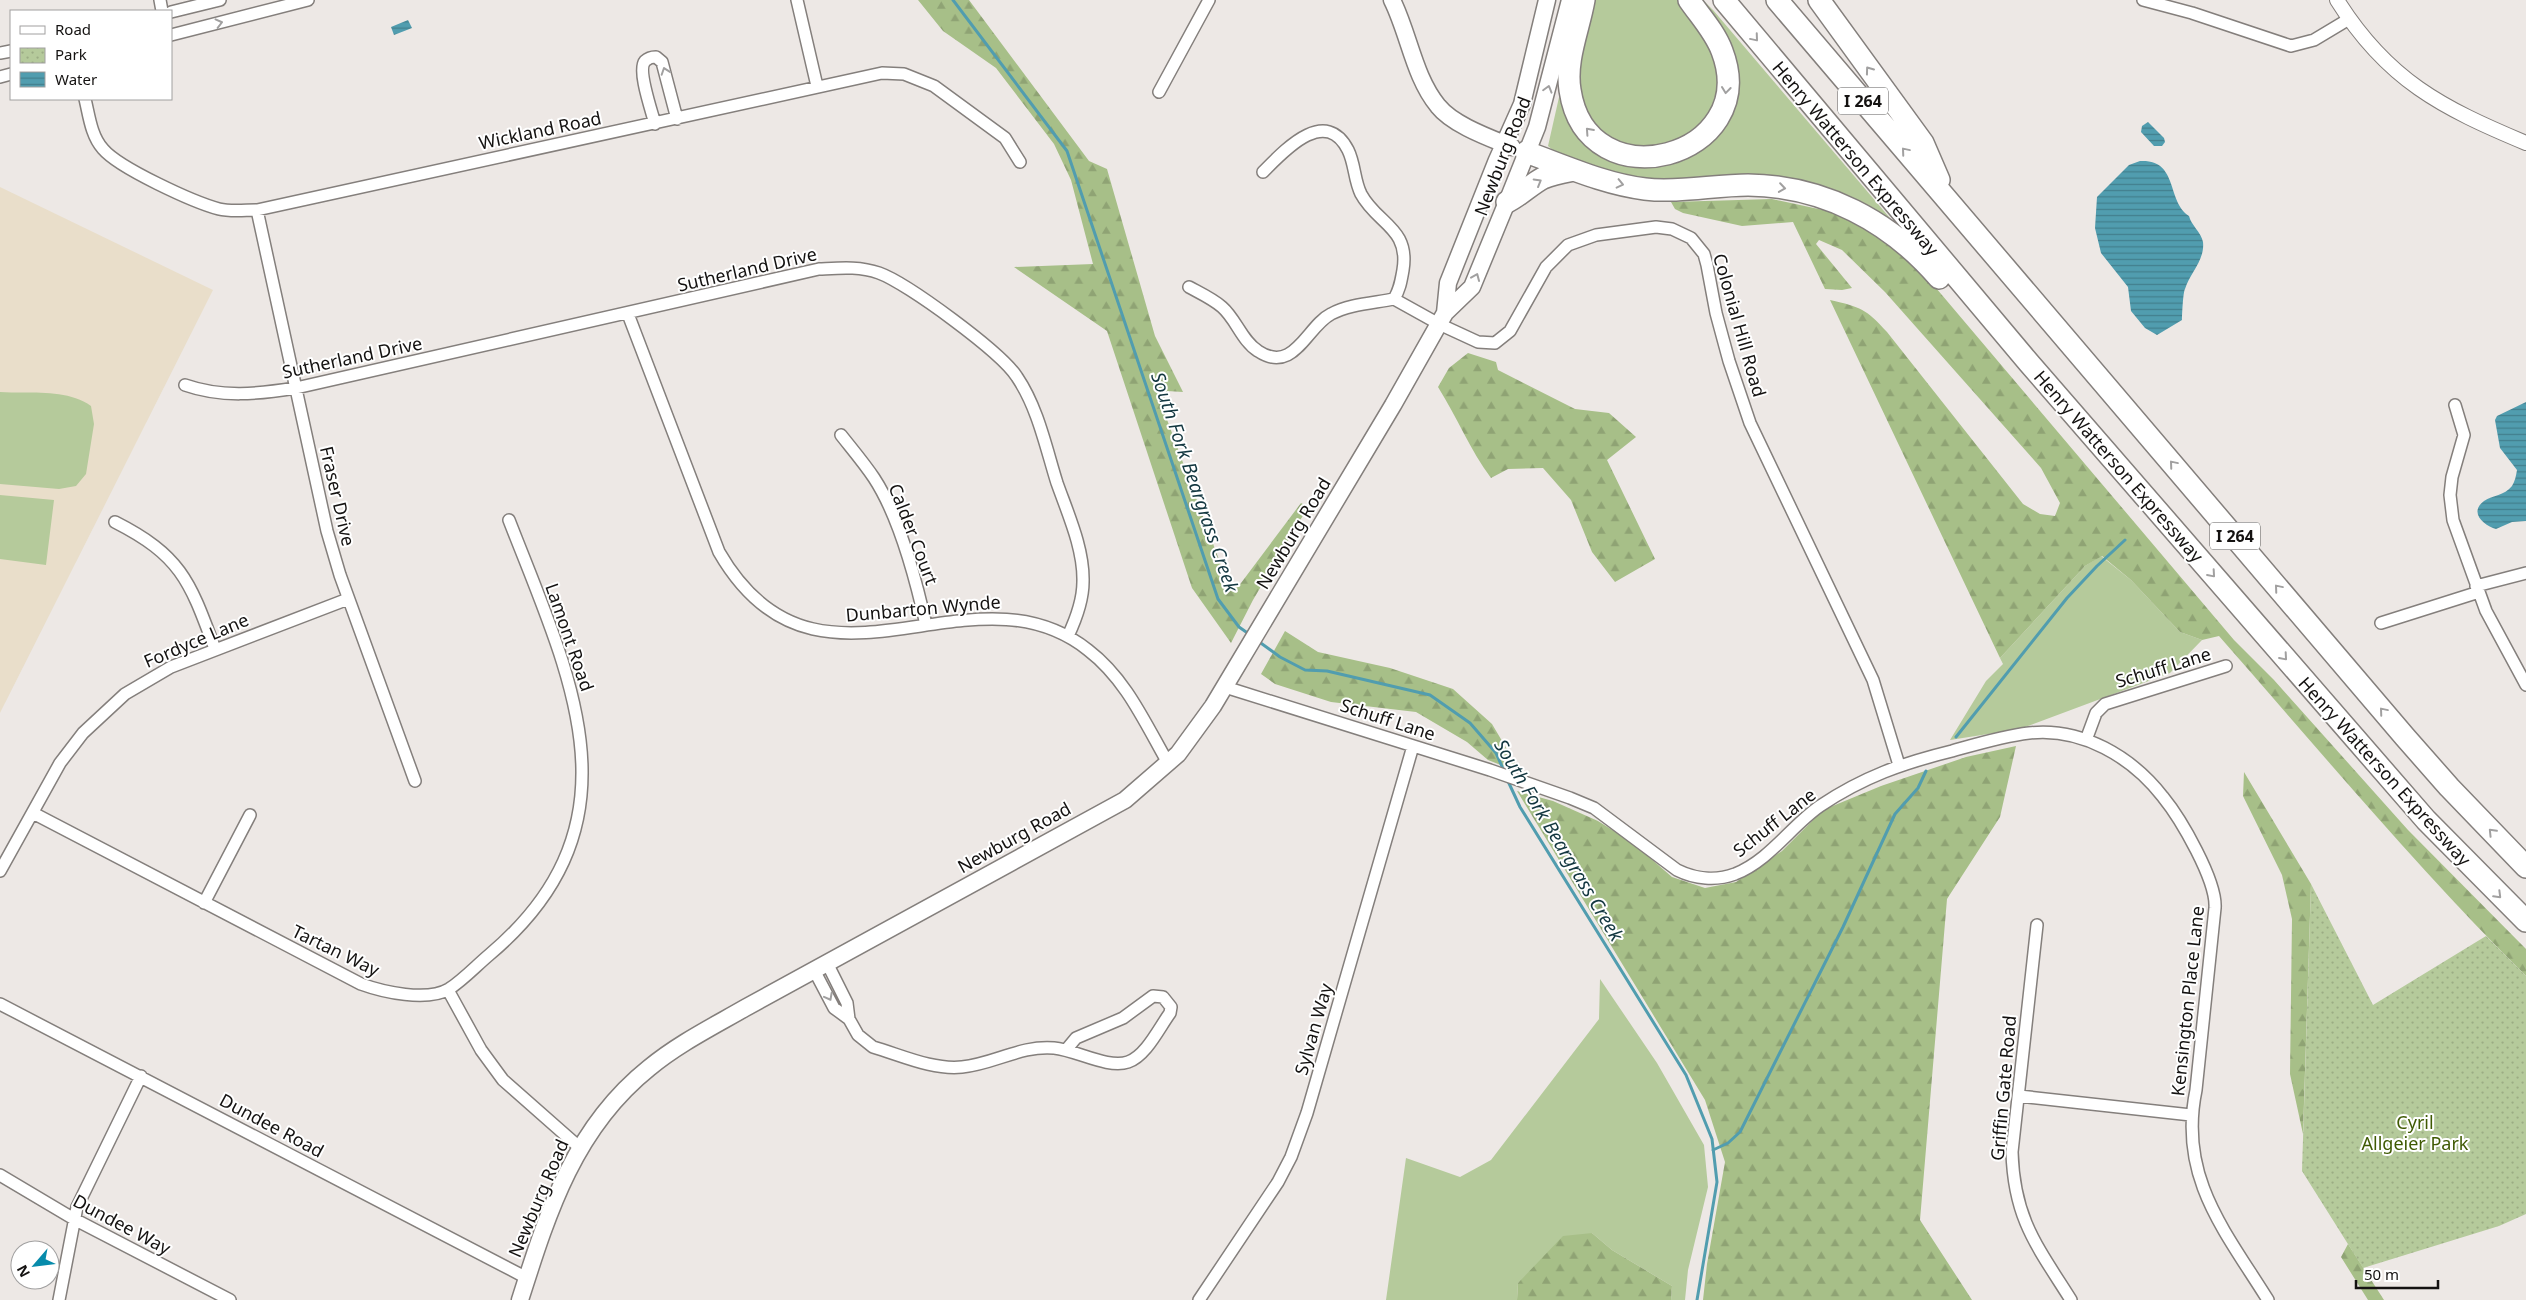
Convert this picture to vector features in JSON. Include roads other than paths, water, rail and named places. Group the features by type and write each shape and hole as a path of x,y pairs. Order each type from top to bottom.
{"highway":[{"path":"1584,0 1569,77 1572,103 1576,113 1591,134 1613,150 1626,155 1654,158 1680,151 1694,143 1714,124 1725,102 1727,68 1722,51 1716,37 1689,0"},
{"name":"Henry Watterson Expressway","path":"1724,0 2029,363 2426,820 2526,921"},
{"name":"Henry Watterson Expressway","path":"1777,0 2405,737 2449,787 2526,867"},
{"path":"1819,0 1923,143 1948,201"},
{"path":"1526,152 1607,181 1647,189 1746,185 1786,188 1808,193 1846,206 1880,224 1911,248 2001,350 2029,363"},
{"path":"1507,202 1524,194 1532,185 1545,178 1574,170"}],"main road":[{"path":"1392,0 1424,81 1438,106 1462,124 1526,152"},
{"name":"Newburg Road","path":"1442,319 1448,283 1504,143 1522,104 1547,0"},
{"name":"Newburg Road","path":"520,1300 552,1208 579,1147 620,1095 663,1057 821,966 1124,800 1168,763 1193,736 1244,656 1442,319 1472,287 1537,127 1570,0"}],"street":[{"path":"172,12 220,0"},
{"path":"172,35 308,0"},
{"path":"797,0 817,86"},
{"path":"1159,92 1209,0"},
{"path":"2143,0 2192,13 2291,46 2314,40 2349,19"},
{"path":"2337,0 2349,19 2387,63 2424,93 2461,115 2526,143"},
{"path":"655,124 643,76 645,60 651,57 656,57 662,62 677,118"},
{"name":"Wickland Road","path":"85,100 97,141 108,155 198,202 225,210 257,210 655,124 882,72 904,74 934,86 1005,138 1020,162"},
{"path":"1189,286 1222,307 1258,352 1277,357 1286,356 1300,347 1315,326 1332,313 1394,299 1400,289 1405,258 1402,242 1362,196 1351,157 1342,141 1327,133 1308,133 1300,137 1263,172"},
{"name":"Fraser Drive","path":"257,210 327,530 348,598 415,781"},
{"name":"Colonial Hill Road","path":"1394,299 1442,319 1478,342 1495,343 1510,332 1546,267 1568,245 1596,235 1656,227 1672,229 1691,238 1704,254 1727,353 1748,416 1872,680 1899,764"},
{"name":"Sutherland Drive","path":"185,385 200,390 237,394 296,388 819,270 845,267 866,270 892,279 997,354 1024,388 1034,412 1075,537 1082,566 1083,590 1078,612 1068,636"},
{"name":"Dunbarton Wynde","path":"628,314 712,536 726,565 758,600 786,618 829,632 862,634 981,618 1005,618 1030,622 1068,636 1087,648 1113,673 1129,694 1168,763"},
{"path":"2455,405 2464,435 2452,477 2450,505 2456,532 2478,589 2526,685"},
{"name":"Calder Court","path":"842,435 874,478 888,504 920,600 926,625"},
{"name":"Lamont Road","path":"448,990 502,943 541,900 567,854 580,803 581,742 569,678 509,520"},
{"path":"115,522 142,536 164,552 176,565 195,593 216,649"},
{"path":"2381,624 2526,572"},
{"name":"Fordyce Lane","path":"0,871 60,763 83,733 112,704 155,675 216,649 348,598"},
{"name":"Schuff Lane","path":"1225,687 1490,770 1594,808 1653,854 1686,875 1716,878 1736,873 1747,867 1774,848 1819,806 1899,764 2031,733 2066,735 2086,740 2096,713 2105,704 2226,666"},
{"name":"Kensington Place Lane","path":"2086,740 2128,761 2155,787 2175,813 2212,883 2216,899 2196,1090 2191,1114 2196,1166 2207,1200 2268,1300"},
{"name":"Sylvan Way","path":"1199,1300 1278,1182 1291,1158 1307,1113 1413,746"},
{"name":"Tartan Way","path":"33,813 204,903 372,988 396,994 421,994 448,990"},
{"path":"204,903 250,815"},
{"name":"Griffin Gate Road","path":"2037,925 2012,1152 2016,1196 2027,1228 2071,1300"},
{"path":"821,966 834,1008 849,1019 858,1035 873,1047 947,1068 963,1067 1037,1048 1066,1050 1121,1064 1139,1055 1170,1013 1171,1007 1163,997 1152,996 1123,1018 1076,1038 1066,1050"},
{"path":"448,990 481,1050 503,1080 579,1147"},
{"name":"Dundee Road","path":"0,1004 527,1278"},
{"path":"59,1300 77,1207 140,1076"},
{"path":"2019,1096 2191,1114"},
{"name":"Dundee Way","path":"0,1175 74,1219 230,1300"}],"water":[{"path":"408,20 412,28 394,35 391,27"},
{"path":"2148,122 2164,138 2165,142 2162,146 2154,146 2141,132 2142,126"},
{"path":"2140,161 2152,162 2161,167 2167,174 2177,201 2189,216 2203,242 2200,261 2184,291 2182,320 2157,335 2145,328 2131,311 2128,287 2101,253 2095,228 2097,197 2129,165"},
{"path":"2526,402 2526,521 2512,522 2496,529 2487,525 2480,518 2478,514 2479,506 2484,501 2509,489 2514,482 2517,470 2500,448 2495,420 2497,416"}],"waterway":[{"name":"South Fork Beargrass Creek","path":"953,0 1067,151 1218,599 1239,627 1249,634"},
{"path":"1956,737 2067,598 2125,540"},
{"name":"South Fork Beargrass Creek","path":"1258,641 1280,657 1305,670 1327,671 1430,695 1470,723 1496,753 1504,771"},
{"path":"1713,1150 1728,1143 1740,1132 1843,927 1895,814 1918,788 1926,771"},
{"name":"South Fork Beargrass Creek","path":"1507,779 1520,807 1686,1075 1712,1139 1717,1182 1697,1300"}],"park label":[{"name":"Cyril Allgeier Park","path":"2415,1132"}]}
